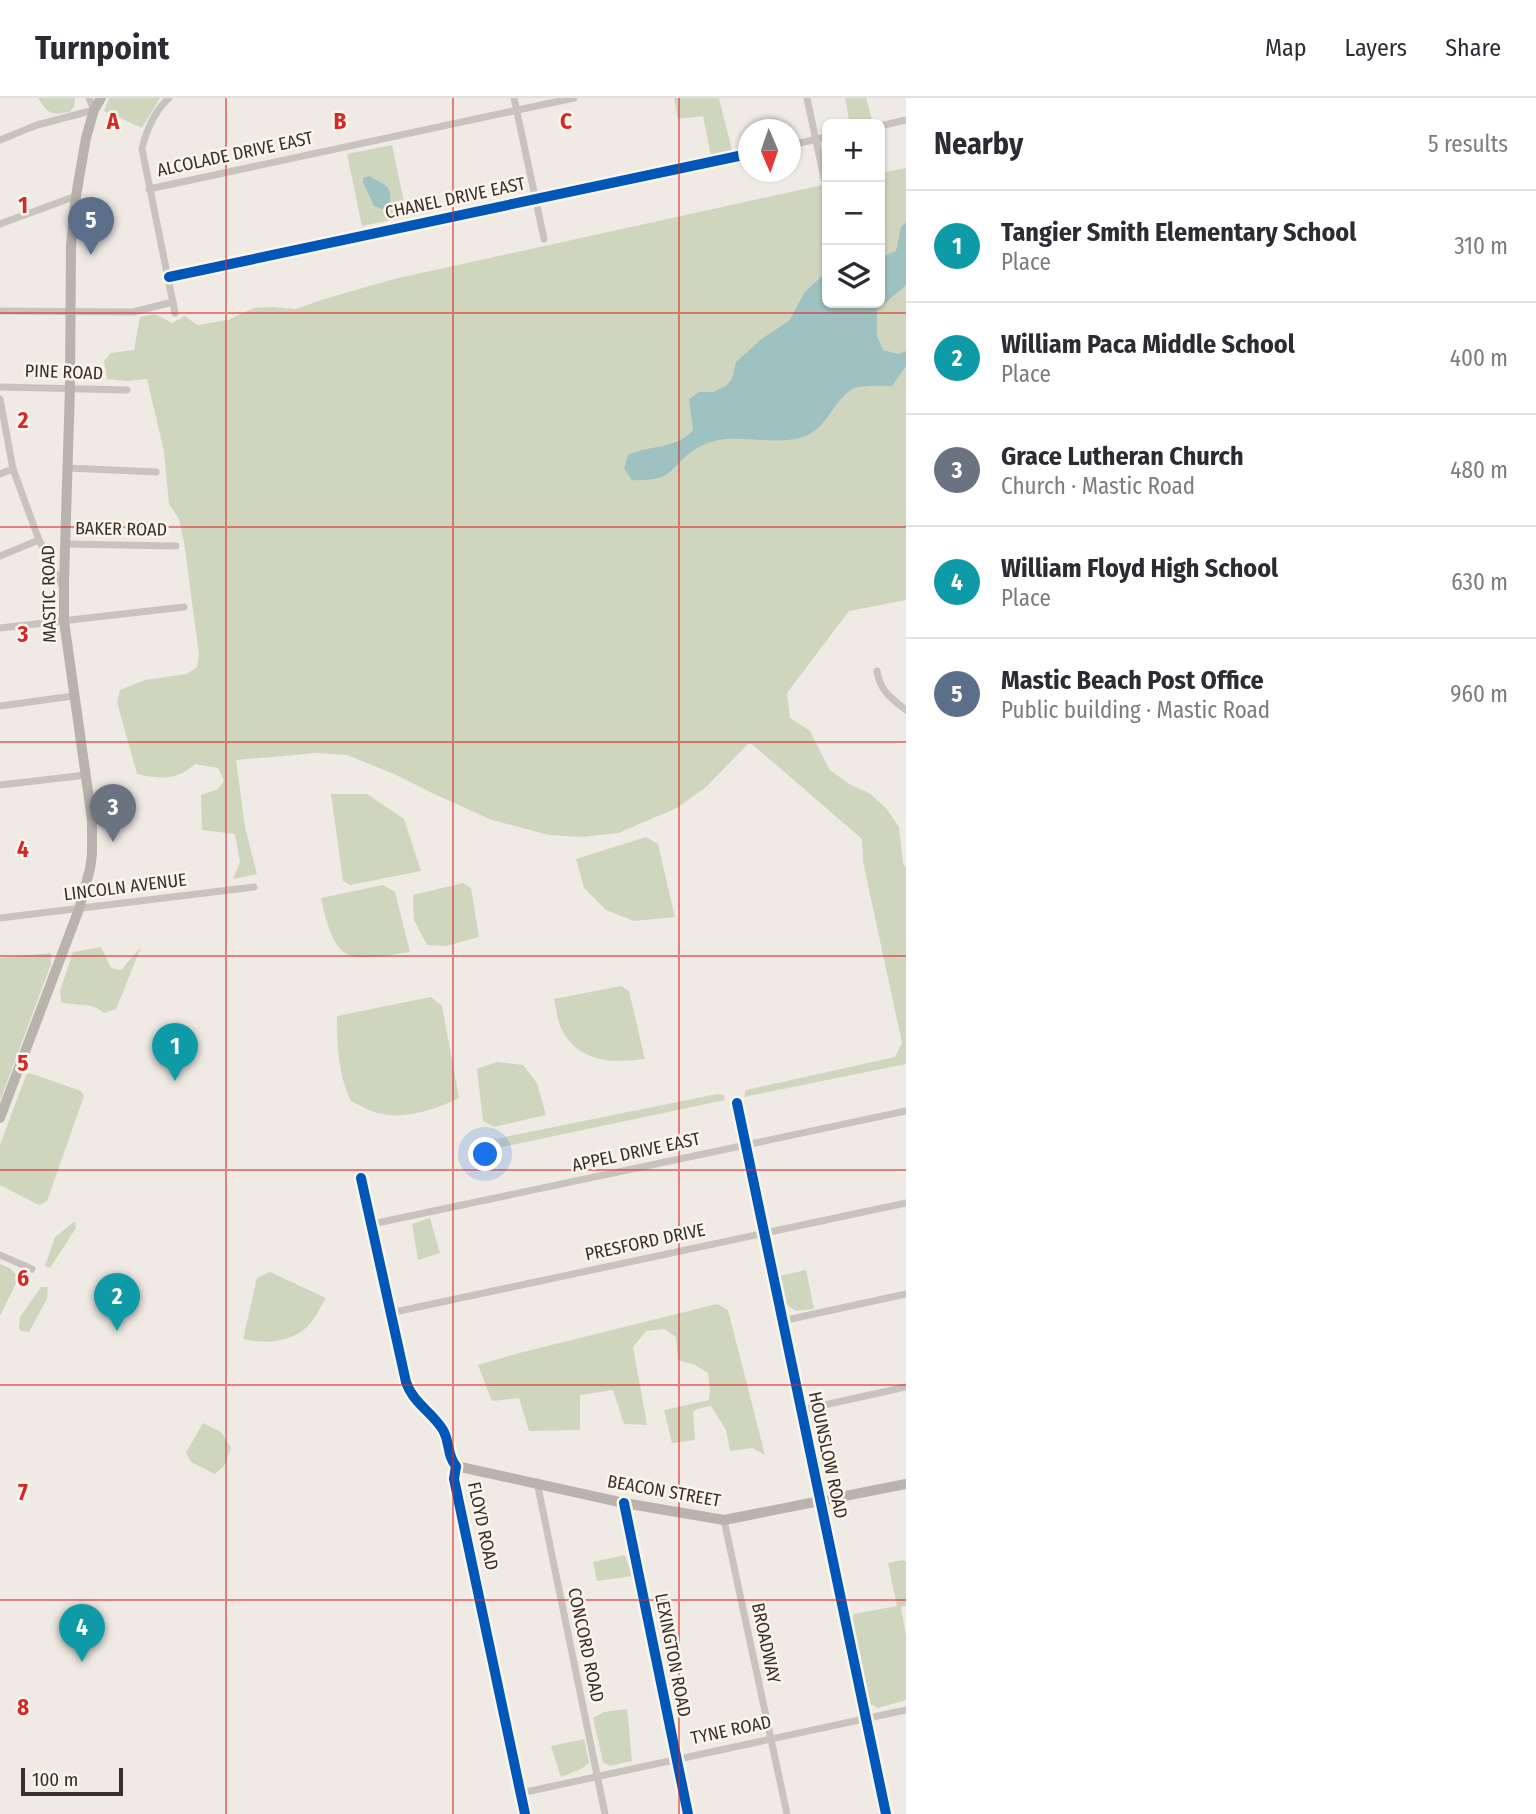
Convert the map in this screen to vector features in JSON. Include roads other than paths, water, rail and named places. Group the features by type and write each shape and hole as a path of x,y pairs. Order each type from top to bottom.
{"main road":[{"name":"MASTIC ROAD","path":"0,1118 79,909 92,854 92,820 64,621 64,592 71,245 86,138 94,110 101,98"},
{"name":"BEACON STREET","path":"456,1466 624,1503 724,1520 906,1484"}],"street":[{"path":"0,140 37,125 94,110 89,98"},
{"path":"169,98 162,104 142,149 175,313"},
{"path":"514,98 544,239"},
{"name":"ALCOLADE DRIVE EAST","path":"149,189 574,98"},
{"path":"807,98 822,168"},
{"path":"885,125 906,120"},
{"path":"801,142 822,138"},
{"name":"CHANEL DRIVE EAST","path":"169,277 738,155"},
{"path":"0,224 76,196"},
{"path":"0,311 133,312 173,302"},
{"name":"PINE ROAD","path":"0,387 127,390"},
{"path":"0,399 13,469 39,540 64,592"},
{"path":"68,468 156,472"},
{"path":"0,474 13,469"},
{"path":"0,556 39,540"},
{"name":"BAKER ROAD","path":"66,544 176,546"},
{"path":"0,628 184,607"},
{"path":"877,671 879,684 886,694 906,710"},
{"path":"0,706 74,696"},
{"path":"0,785 86,775"},
{"name":"LINCOLN AVENUE","path":"0,918 254,887"},
{"name":"HOUNSLOW ROAD","path":"737,1103 886,1814"},
{"name":"APPEL DRIVE EAST","path":"372,1224 906,1111"},
{"name":"FLOYD ROAD","path":"361,1178 410,1392 443,1430 451,1460 456,1466 454,1479 525,1814"},
{"name":"PRESFORD DRIVE","path":"390,1313 906,1203"},
{"path":"0,1255 32,1269"},
{"path":"782,1321 906,1294"},
{"path":"802,1410 906,1387"},
{"name":"CONCORD ROAD","path":"537,1482 605,1814"},
{"name":"LEXINGTON ROAD","path":"624,1503 688,1814"},
{"name":"BROADWAY","path":"724,1520 786,1814"},
{"name":"TYNE ROAD","path":"521,1793 906,1710"}],"water":[{"path":"369,176 383,184 390,193 390,205 385,210 374,206 363,182 363,178"},
{"path":"906,222 906,285 885,303 885,256 896,251 901,227"},
{"path":"822,276 822,308 879,308 877,310 877,336 883,350 898,354 906,351 906,366 892,386 864,386 848,392 820,426 806,436 781,440 717,440 693,450 659,478 632,480 624,468 628,455 671,444 687,436 693,430 689,399 699,392 713,392 726,386 732,379 736,362 763,338 790,320 804,293"}],"place":[{"name":"Mastic Beach Post Office","path":"91,255"},
{"name":"Grace Lutheran Church","path":"113,842"},
{"name":"Tangier Smith Elementary School","path":"175,1081"},
{"name":"William Paca Middle School","path":"117,1331"},
{"name":"William Floyd High School","path":"82,1662"}]}
